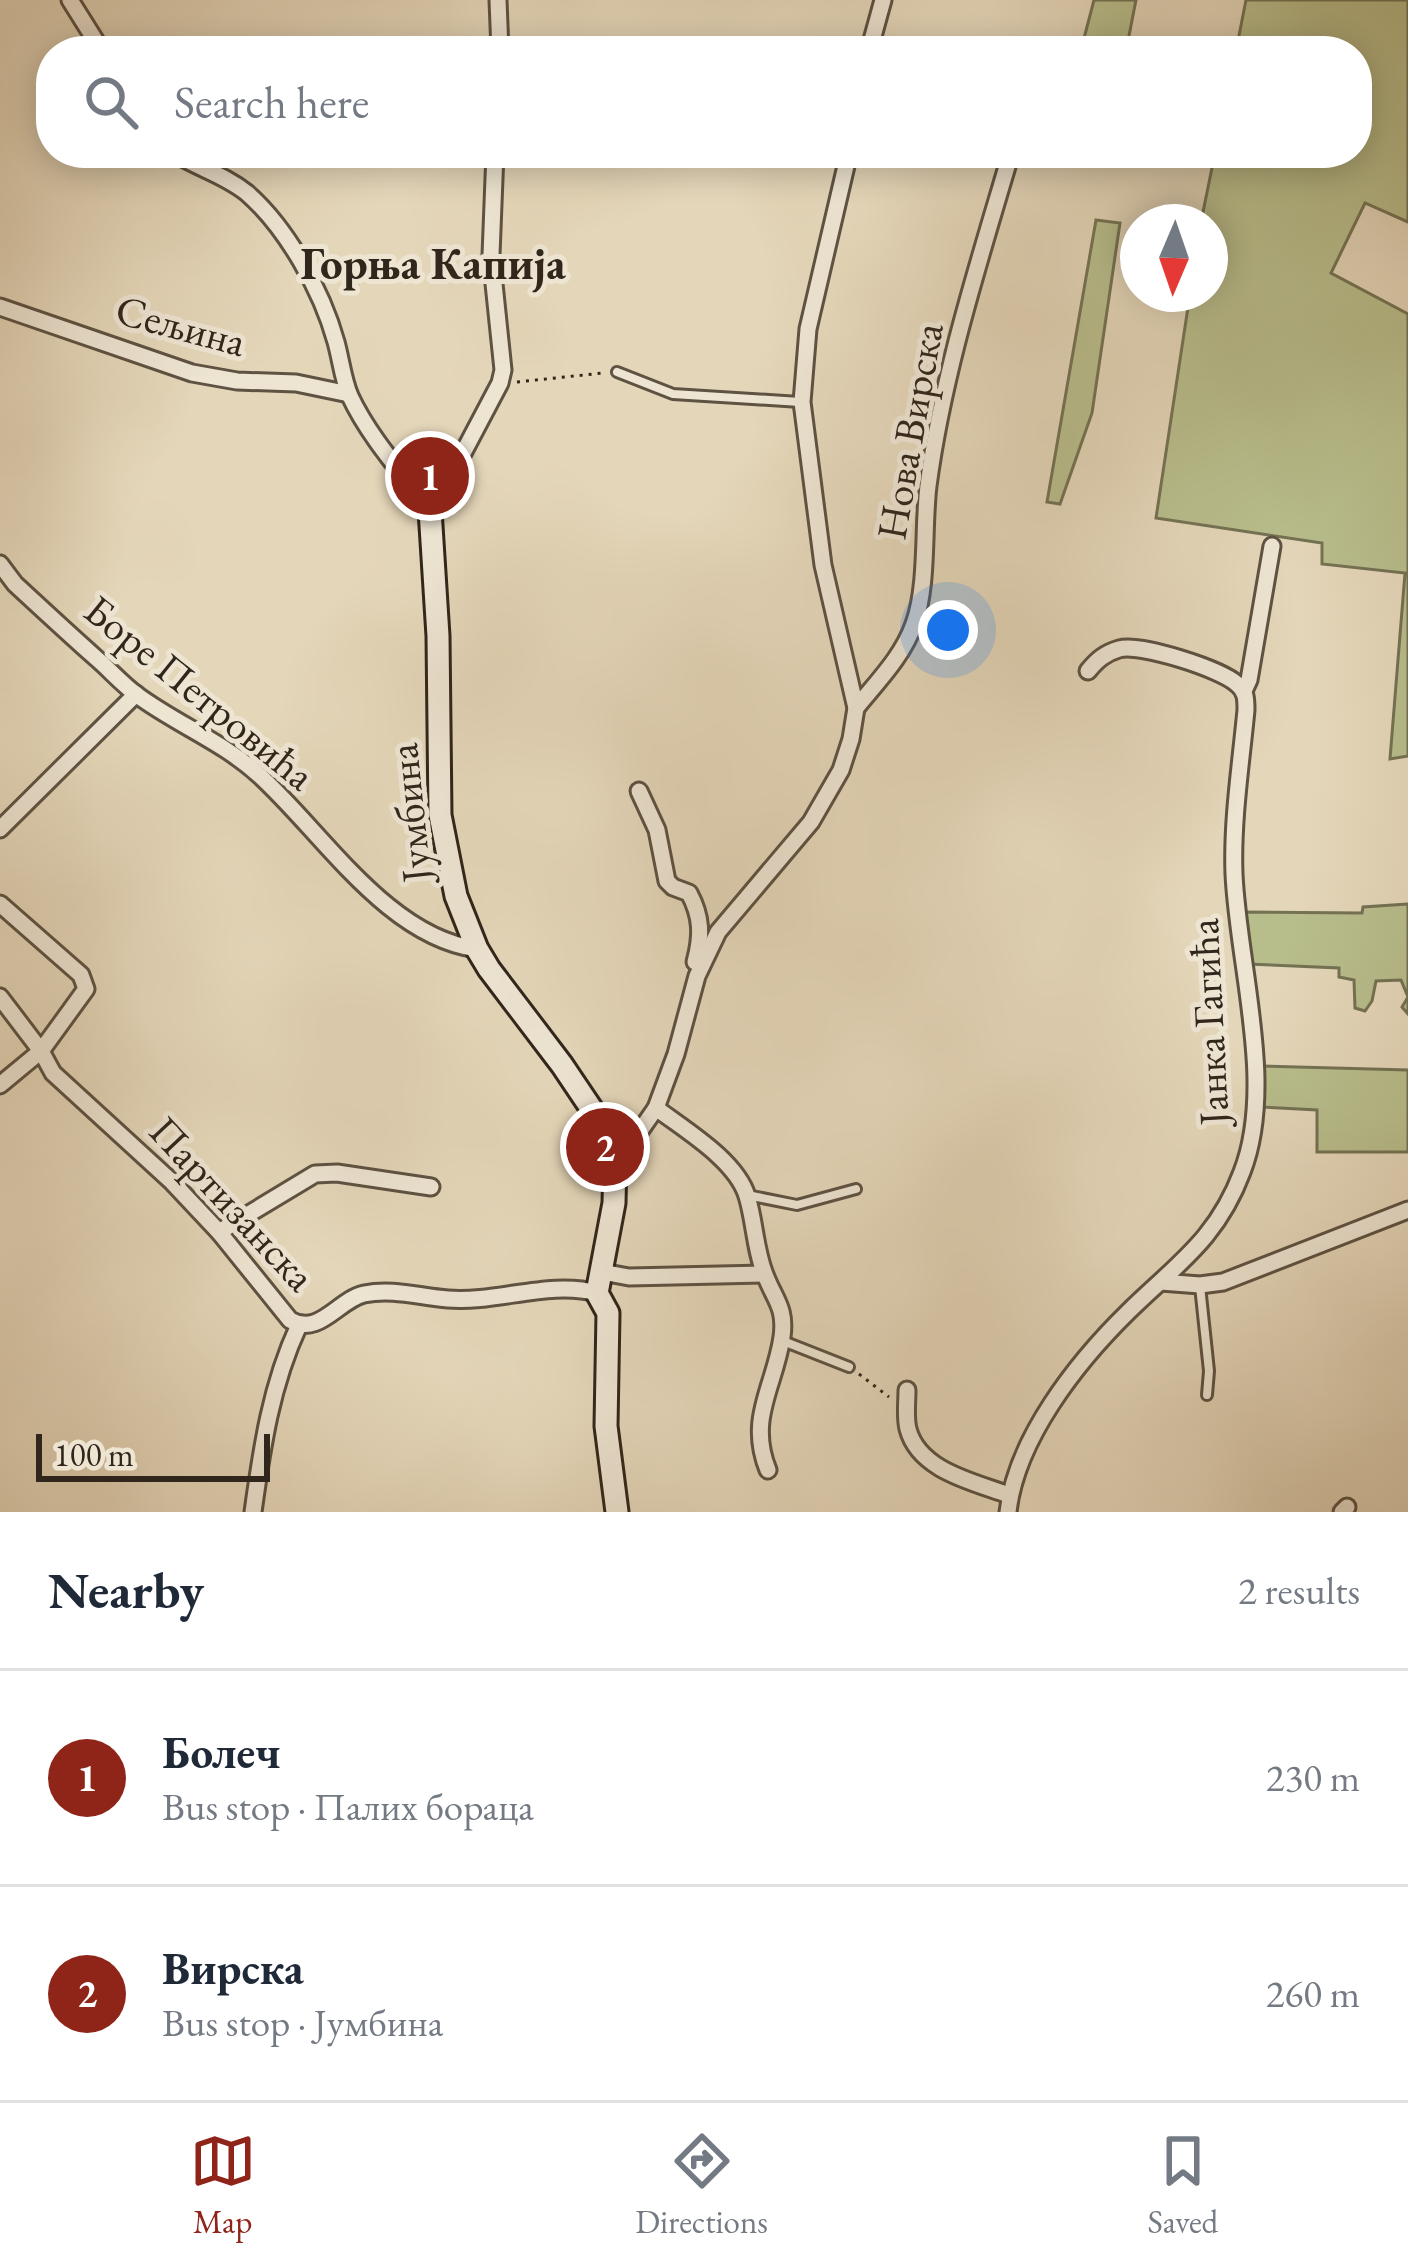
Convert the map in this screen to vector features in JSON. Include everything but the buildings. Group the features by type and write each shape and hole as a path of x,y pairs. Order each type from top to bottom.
{"street":[{"path":"70,0 93,36"},
{"path":"498,0 499,36"},
{"path":"873,36 883,0"},
{"path":"206,168 251,196 302,261 323,303 349,394 430,510 500,383 491,255 494,168"},
{"path":"615,1158 656,1108 697,976 718,932 811,822 841,770 851,739 856,708 824,565 802,402 808,329 846,168"},
{"name":"Нова Вирска","path":"856,708 893,661 916,620 928,485 970,295 1007,168"},
{"name":"Сељина","path":"0,307 192,373 296,383 349,394"},
{"name":"Јумбина","path":"430,510 438,636 440,815 456,896 489,969 603,1126 615,1158 614,1203 600,1283 608,1313 606,1426 617,1512"},
{"name":"Јанка Гагића","path":"1008,1504 1030,1442 1064,1385 1126,1313 1205,1240 1219,1221 1244,1168 1254,1133 1253,1045 1234,870 1244,691 1272,546"},
{"name":"Боре Петровића","path":"0,564 15,584 136,694 262,777 342,865 399,912 439,938 477,949"},
{"path":"1088,671 1099,658 1132,648 1196,665 1234,680 1244,691"},
{"path":"0,829 136,694"},
{"path":"639,791 657,830 668,881 689,893 699,915 697,976"},
{"path":"0,904 86,983 80,1000 41,1051 0,1085"},
{"name":"Партизанска","path":"0,997 53,1073 172,1182 299,1325 323,1319 368,1293 395,1291 471,1300 629,1277 764,1274"},
{"path":"656,1108 713,1150 735,1173 747,1195 764,1274 781,1304 782,1340 760,1418 759,1438 768,1470"},
{"path":"219,1232 316,1174 337,1172 431,1187"},
{"path":"1161,1282 1223,1282 1408,1210"},
{"path":"253,1512 265,1426 284,1358 299,1325"},
{"path":"907,1399 910,1434 925,1457 1008,1504"}],"lane":[{"path":"616,371 673,394 802,402"},
{"path":"747,1195 797,1205 856,1189"},
{"path":"1200,1285 1207,1395"},
{"path":"782,1340 849,1367"}],"path":[{"path":"500,383 616,371"},
{"path":"849,1367 907,1399"}],"green space":[{"path":"1094,0 1136,0 1129,36 1085,36"},
{"path":"1246,0 1408,0 1408,222 1365,203 1331,273 1408,314 1408,756 1390,759 1405,573 1322,564 1322,543 1156,518 1187,312 1228,312 1228,204 1205,204 1212,168 1372,168 1372,36 1239,36"},
{"path":"1096,220 1120,223 1092,413 1060,504 1047,502"},
{"path":"1408,904 1408,997 1401,980 1376,981 1365,1011 1355,1008 1354,980 1339,977 1339,968 1248,964 1246,912 1362,913 1363,907"},
{"path":"1258,1066 1408,1070 1408,1152 1317,1152 1317,1110 1261,1107"}],"place":[{"name":"Болеч","path":"430,476"},
{"name":"Вирска","path":"605,1147"}],"district":[{"name":"Горња Капија","path":"433,263"}]}
